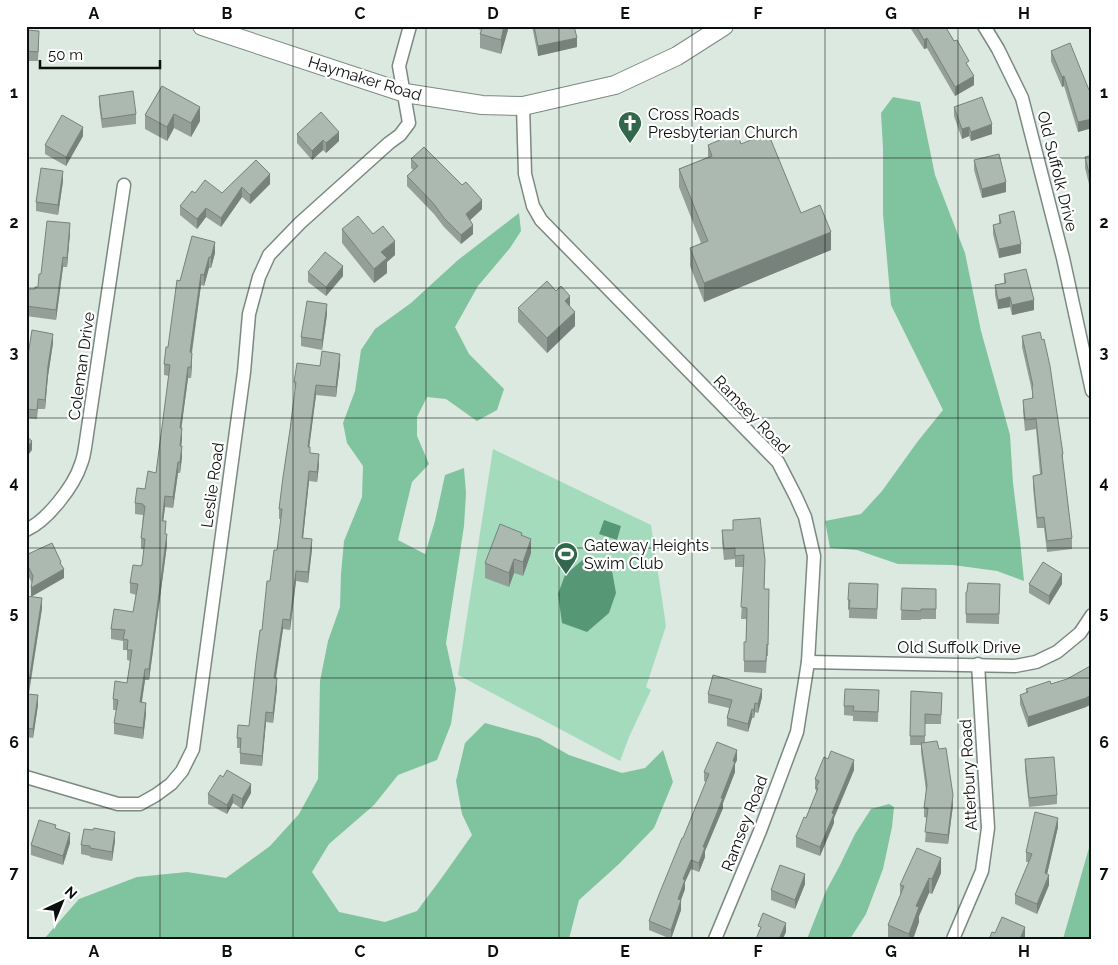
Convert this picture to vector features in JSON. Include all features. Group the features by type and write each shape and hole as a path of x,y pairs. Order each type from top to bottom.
{"main road":[{"name":"Haymaker Road","path":"202,26 405,93 482,106 523,106 615,85 678,56 724,26"}],"street":[{"name":"Leslie Road","path":"26,777 118,804 140,804 170,784 182,771 193,749 244,372 249,314 259,277 269,255 283,240 400,135 409,123 399,66 410,26"},
{"name":"Old Suffolk Drive","path":"984,26 998,49 1022,98 1063,258 1092,391"},
{"name":"Ramsey Road","path":"523,106 526,174 533,206 541,220 778,462 805,517 814,556 808,662 797,732 760,830 715,939"},
{"name":"Coleman Drive","path":"26,530 34,527 55,507 72,485 81,465 88,431 124,185"},
{"name":"Old Suffolk Drive","path":"808,662 1015,666 1036,662 1056,652 1080,633 1092,615"},
{"name":"Atterbury Road","path":"952,939 982,871 988,828 978,664"}],"shaded area":[{"path":"893,97 920,102 935,175 965,253 981,331 1010,435 1013,483 1024,581 997,571 953,565 898,564 857,550 830,548 825,521 861,514 882,491 943,410 891,305 883,214 881,113"},
{"path":"519,213 521,231 510,248 478,286 455,327 469,354 504,389 497,410 477,421 446,399 427,397 417,417 417,436 429,464 412,482 398,540 425,554 435,521 445,475 464,468 466,493 464,526 446,643 456,689 451,724 437,760 398,775 374,805 329,844 312,872 339,912 385,922 417,911 472,835 462,814 456,781 465,743 485,723 539,738 569,755 622,773 645,768 663,750 673,782 654,828 619,864 579,900 569,939 44,939 79,899 137,877 187,872 226,878 270,846 299,814 318,779 320,681 328,641 340,607 344,541 362,497 363,466 347,443 343,423 355,391 361,350 375,329 411,303 458,260"},
{"name":"Gateway Heights Swim Club","path":"493,449 651,525 666,626 646,687 651,690 620,761 458,675"},
{"path":"604,520 621,526 617,540 599,534"},
{"path":"587,556 611,565 616,593 609,613 587,632 562,623 558,594 565,575"},
{"path":"889,804 894,807 892,827 883,869 866,914 850,939 807,939 826,891 855,834 871,809"},
{"path":"1092,835 1092,939 1063,939 1089,848"}],"building":[{"path":"483,26 504,26 501,40 480,34"},
{"path":"534,26 574,26 577,38 538,46"},
{"path":"916,26 945,26 954,41 957,40 969,61 966,63 974,76 955,87 927,38 924,40"},
{"path":"26,30 39,31 38,52 26,51"},
{"path":"1070,43 1092,94 1092,119 1078,122 1064,76 1062,77 1051,51"},
{"path":"162,86 200,107 191,123 174,114 167,127 145,115"},
{"path":"133,91 136,114 102,119 99,96"},
{"path":"982,97 992,124 971,132 969,127 962,129 954,107"},
{"path":"321,112 339,132 326,143 323,140 312,151 297,134"},
{"path":"62,115 83,127 66,157 45,145"},
{"path":"737,133 741,144 768,133 801,213 820,205 831,232 704,283 690,248 708,241 679,169 712,156 708,145"},
{"path":"424,147 462,185 466,182 482,200 466,214 473,225 461,235 407,176 418,166 411,159"},
{"path":"999,154 1006,182 982,189 974,160"},
{"path":"1092,155 1092,177 1090,177 1085,157"},
{"path":"256,160 270,174 250,195 242,187 221,218 206,208 197,219 180,206 192,191 195,193 205,180 222,193"},
{"path":"41,168 63,171 58,205 36,202"},
{"path":"1014,211 1021,244 999,249 993,225 1001,223 999,215"},
{"path":"358,216 373,234 383,226 395,241 381,252 387,258 374,269 342,229"},
{"path":"47,221 70,223 67,258 63,257 56,310 26,306 28,289 38,287"},
{"path":"192,236 215,242 204,275 201,274 190,352 192,353 191,367 188,367 180,428 182,428 180,446 182,446 180,462 178,462 173,497 165,496 162,521 166,521 165,534 167,534 149,669 145,669 140,702 146,703 143,728 114,723 118,700 113,699 115,681 127,683 132,650 127,650 128,640 123,639 125,630 111,629 114,609 133,612 138,584 130,583 133,565 142,565 145,539 141,538 145,506 135,503 137,488 145,489 148,471 156,473 170,365 164,364 166,347 168,347 177,280 180,281"},
{"path":"325,252 343,266 326,287 308,272"},
{"path":"1026,269 1034,300 1012,305 1010,297 998,300 995,285 1006,283 1004,274"},
{"path":"547,281 556,291 561,286 570,296 565,301 575,312 547,338 518,308"},
{"path":"307,301 327,304 322,340 301,337"},
{"path":"32,330 53,334 45,400 38,399 37,410 26,409 26,368"},
{"path":"1040,332 1042,340 1044,339 1050,366 1063,454 1072,538 1047,541 1044,517 1037,518 1033,476 1042,474 1036,419 1025,420 1023,400 1033,398 1033,386 1022,336"},
{"path":"322,351 340,354 336,387 316,385 308,447 310,447 310,453 319,454 317,472 309,471 302,538 312,539 308,572 296,571 290,620 283,619 274,678 277,678 273,713 266,712 262,756 240,753 241,738 237,738 238,725 249,726 267,581 270,581 274,550 277,550 282,509 279,509 297,363 320,366"},
{"path":"26,436 32,441 26,449"},
{"path":"760,518 765,560 764,589 769,589 768,645 766,661 744,661 747,608 741,607 744,555 735,556 735,548 724,549 722,530 733,530 733,520"},
{"path":"500,524 531,539 523,562 514,559 509,573 485,563"},
{"path":"52,543 64,569 31,588 33,576 26,562 26,555"},
{"path":"1043,562 1062,574 1049,596 1029,584"},
{"path":"849,583 878,584 877,609 849,608"},
{"path":"968,583 1000,584 999,614 966,614"},
{"path":"902,588 936,589 936,609 921,609 921,611 901,610"},
{"path":"26,596 42,598 27,694 38,695 33,729 26,728"},
{"path":"1092,665 1092,694 1086,698 1028,717 1020,695 1028,692 1026,689 1050,681 1051,684 1067,679"},
{"path":"713,675 762,689 758,704 755,703 754,710 752,709 748,724 727,718 732,700 708,694"},
{"path":"845,689 879,690 878,712 853,711 854,706 844,706"},
{"path":"911,691 942,693 941,715 925,714 925,736 910,736"},
{"path":"937,741 939,749 946,748 953,795 948,835 925,832 928,808 924,808 927,785 921,743"},
{"path":"717,742 737,750 733,761 735,762 703,847 705,847 699,863 691,860 683,879 685,880 678,899 681,900 671,930 649,921 709,774 704,772"},
{"path":"831,751 854,760 820,847 796,837 818,788 816,788 819,781 815,779 824,757 828,759"},
{"path":"1054,757 1057,795 1029,798 1025,759"},
{"path":"227,770 251,784 242,799 233,794 227,805 208,794 220,775 223,777"},
{"path":"1035,812 1058,818 1045,873 1049,875 1037,904 1015,895 1032,854 1026,852"},
{"path":"39,820 56,825 55,828 70,833 63,856 31,845"},
{"path":"94,828 115,832 112,852 81,845 84,829 93,830"},
{"path":"917,848 941,858 932,879 929,878 916,906 919,907 909,934 888,925 904,886 900,885"},
{"path":"780,865 805,874 795,900 771,890"},
{"path":"763,913 786,923 779,939 756,939 761,927 758,926"},
{"path":"1002,917 1025,927 1020,939 989,939 992,932 995,933"}],"place":[{"name":"Cross Roads Presbyterian Church","path":"630,144"},
{"name":"Gateway Heights Swim Club","path":"566,575"}]}
